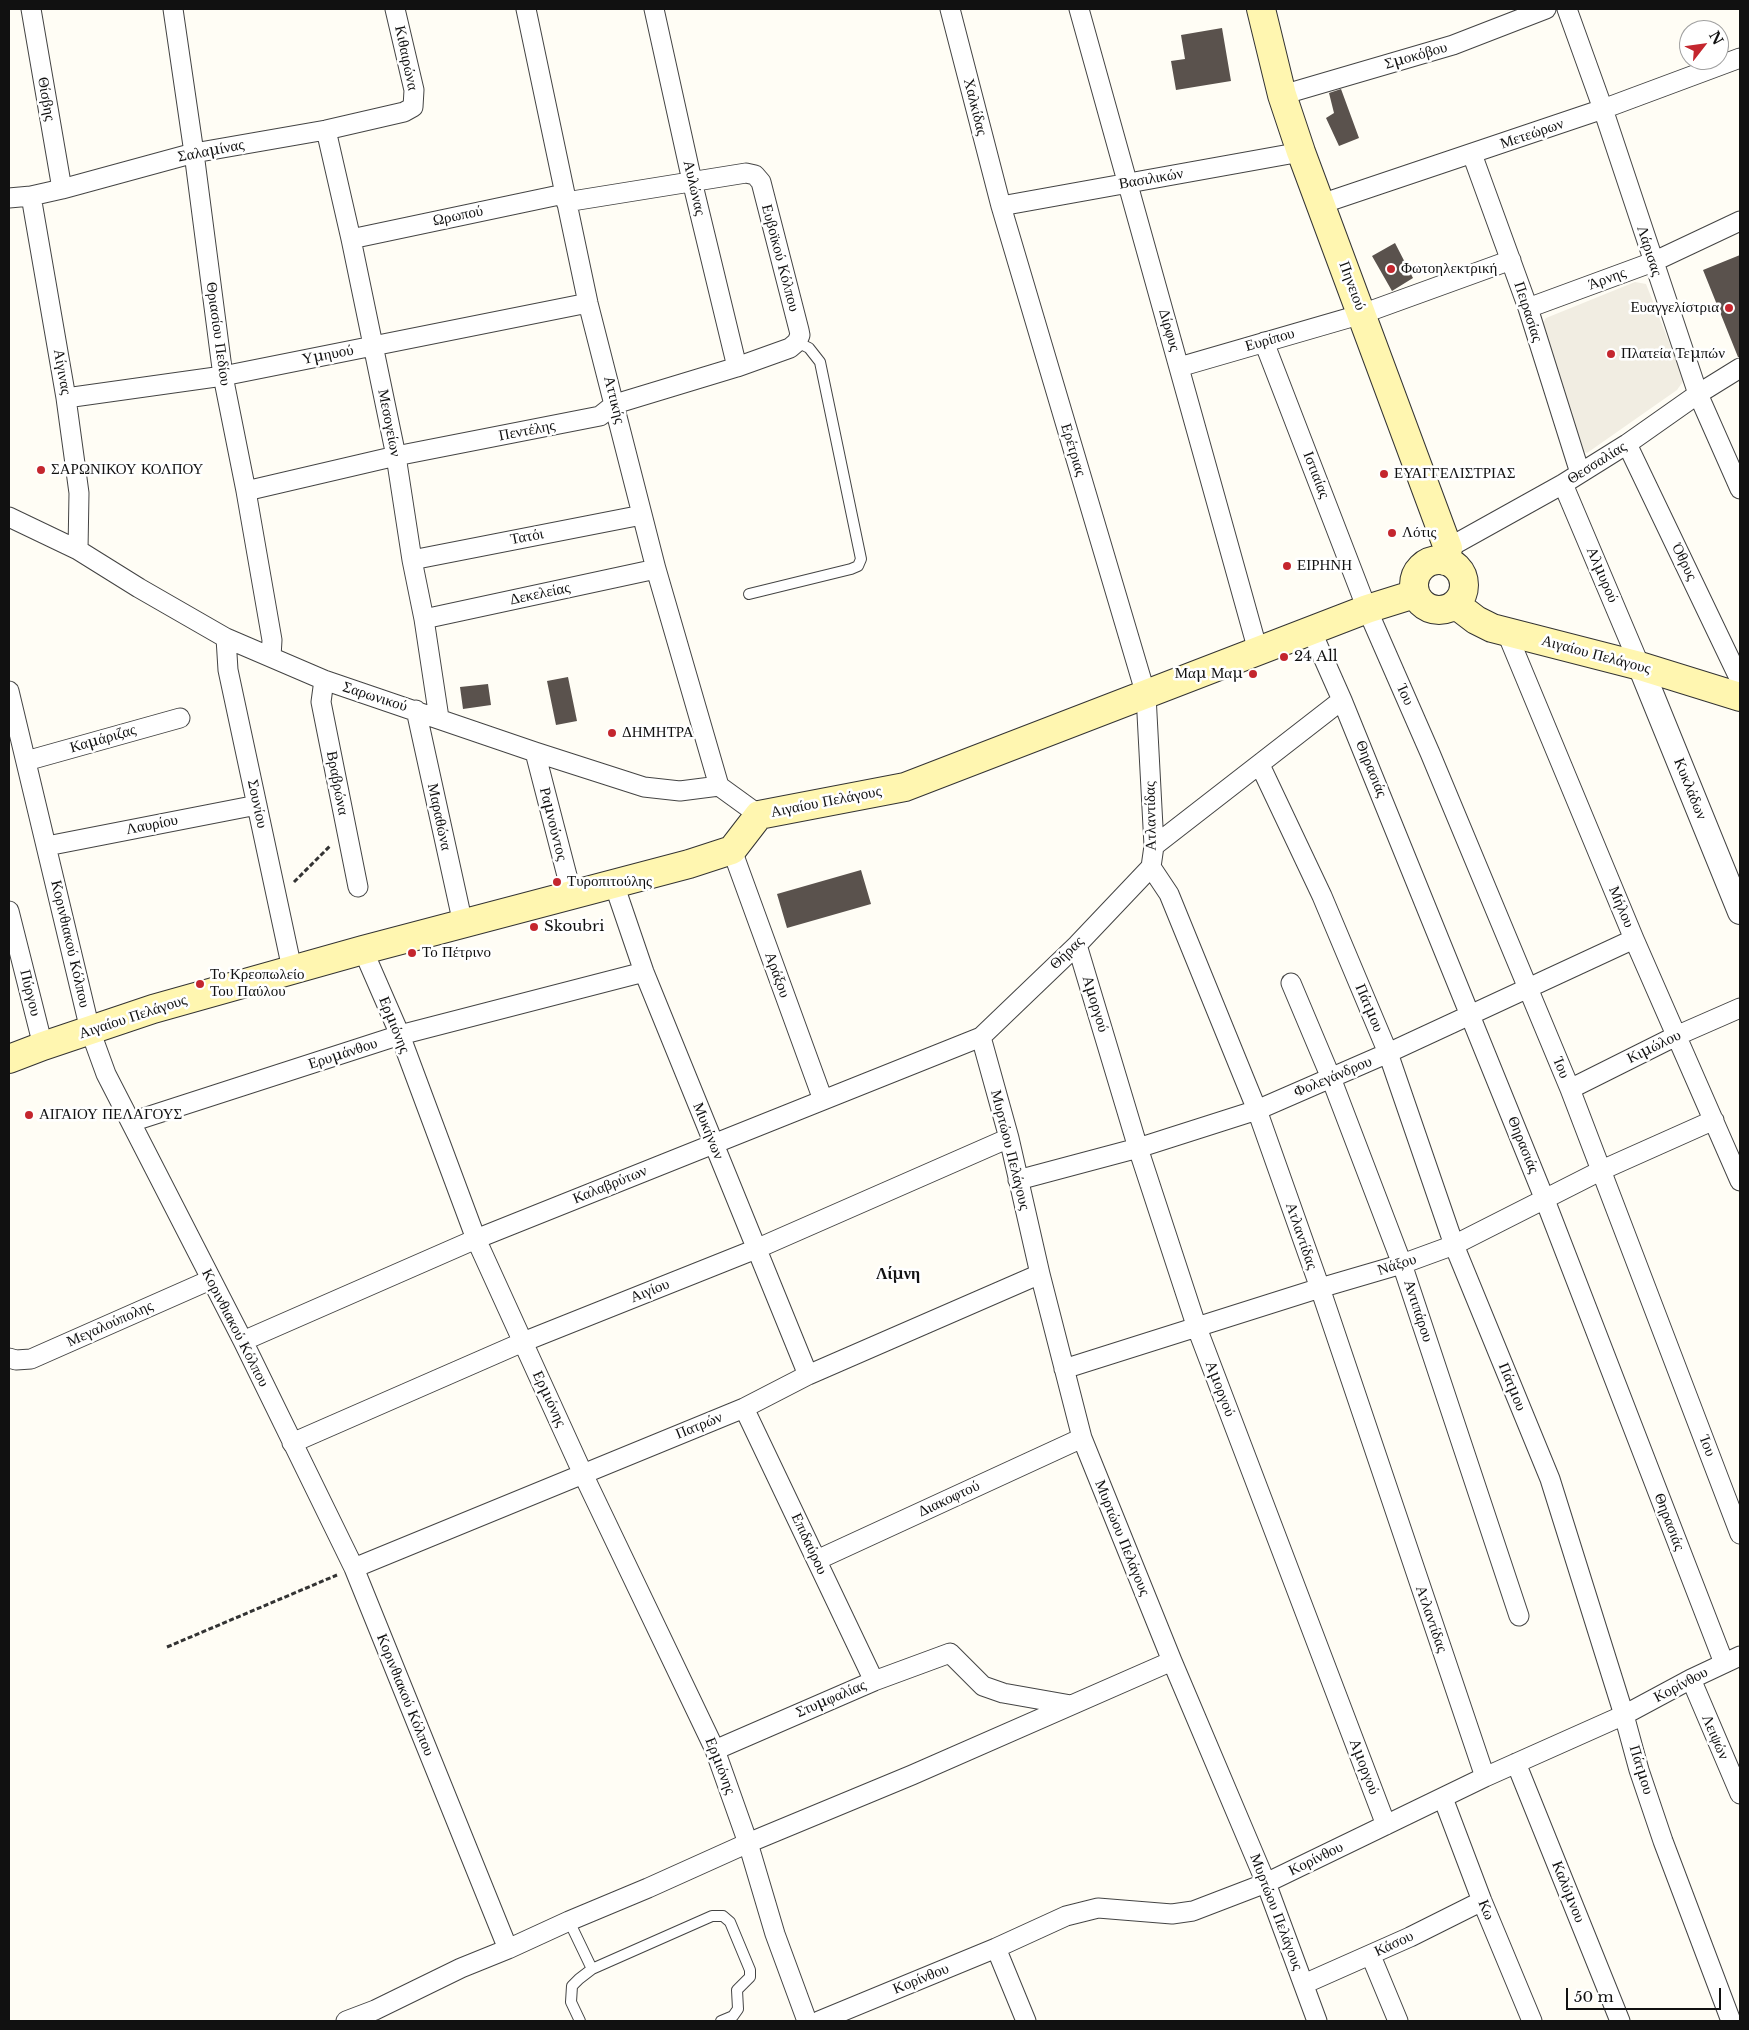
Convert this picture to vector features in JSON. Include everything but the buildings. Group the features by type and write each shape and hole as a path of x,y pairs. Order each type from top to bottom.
{"main road":[{"name":"Πηνειού","path":"1261,9 1282,95 1301,152 1362,314 1447,554 1458,569 1464,584 1463,592 1455,604"},
{"path":"1447,554 1420,568 1414,580 1415,594 1423,605 1429,608 1442,610 1455,604"},
{"name":"Αιγαίου Πελάγους","path":"9,1059 153,1009 292,969 689,864 732,850 759,815 905,787 1367,609 1415,594"},
{"name":"Αιγαίου Πελάγους","path":"1455,604 1488,626 1640,666 1740,697"}],"street":[{"name":"Θίσβης","path":"31,9 62,189"},
{"name":"Θριασίου Πεδίου","path":"173,9 223,376 246,491 272,640 271,657"},
{"name":"Κιθαιρώνα","path":"395,9 414,90 413,107"},
{"name":"Αττικής","path":"526,9 588,303 656,569 719,786"},
{"name":"Αυλώνας","path":"654,9 692,181 737,367"},
{"name":"Χαλκίδας","path":"950,9 1000,206"},
{"name":"Δίρφυς","path":"1079,9 1258,651"},
{"name":"Σμοκόβου","path":"1282,95 1453,45 1546,9"},
{"name":"Λάρισας","path":"1567,9 1603,110 1698,394 1739,483"},
{"name":"Μετεώρων","path":"1321,204 1603,110 1740,58"},
{"name":"Σαλαμίνας","path":"9,198 31,196 62,189 194,153 326,130 404,112 413,107"},
{"name":"Μεσογείων","path":"326,130 374,346 396,456 412,560 424,619 438,718"},
{"name":"Βασιλικών","path":"1000,206 1301,152"},
{"name":"Πειρασίας","path":"1472,154 1528,308 1580,473"},
{"name":"Ωρωπού","path":"351,239 565,198 746,173 755,175"},
{"name":"Ευβοϊκού Κόλπου","path":"755,175 761,182 799,330 800,335 797,342"},
{"name":"Αίγινας","path":"31,196 66,398 79,494 78,550"},
{"name":"Ερέτριας","path":"1000,206 1146,695"},
{"name":"Άρνης","path":"1528,308 1653,262 1740,221"},
{"name":"Ευρίπου","path":"1179,367 1362,314 1511,260"},
{"name":"Υμηυού","path":"66,398 223,376 588,303"},
{"name":"Πεντέλης","path":"246,491 396,456 600,416 615,404 737,367 790,348 797,342"},
{"name":"Ιστιαίας","path":"1264,342 1367,609"},
{"name":"Θεσσαλίας","path":"1447,554 1627,444 1698,394 1740,368"},
{"name":"Όθρυς","path":"1627,444 1740,680"},
{"name":"Αλμυρού","path":"1563,484 1640,666"},
{"name":"Τατόι","path":"412,560 642,515"},
{"name":"Σαρωνικού","path":"9,516 78,550 226,638 324,680 644,787 680,791 719,786"},
{"name":"Δεκελείας","path":"424,619 656,569"},
{"name":"Ίου","path":"1367,609 1529,987 1602,1170 1740,1534"},
{"name":"Θηρασιάς","path":"1312,630 1732,1660"},
{"name":"Μήλου","path":"1506,631 1634,939 1740,1181"},
{"name":"Σουνίου","path":"226,638 228,670 292,969"},
{"name":"Κυκλάδων","path":"1640,666 1740,912"},
{"name":"Βραβρώνα","path":"324,680 321,702 358,887"},
{"name":"Κορινθιακού Κόλπου","path":"9,691 90,1030 106,1074 210,1280 243,1341 354,1568 508,1949"},
{"name":"Ατλαντίδας","path":"1146,695 1154,846 1151,867 1169,894 1257,1110 1320,1288 1485,1777"},
{"path":"1154,846 1342,700"},
{"name":"Μαραθώνα","path":"416,710 463,924"},
{"name":"Καμάριζας","path":"26,761 180,718"},
{"name":"Ραμνούντος","path":"535,752 572,895"},
{"name":"Πάτμου","path":"1260,765 1322,896 1388,1053 1454,1245 1550,1479 1624,1715 1639,1770 1663,1841 1732,2021"},
{"path":"719,786 759,815"},
{"name":"Λαυρίου","path":"47,846 257,804"},
{"name":"Αράξου","path":"732,850 823,1100"},
{"name":"Θήρας","path":"980,1037 1077,944 1151,867"},
{"name":"Μυκήνων","path":"614,884 644,972 808,1375"},
{"name":"Πύργου","path":"9,910 43,1046"},
{"name":"Φολεγάνδρου","path":"1018,1180 1138,1148 1257,1110 1470,1016 1634,939"},
{"name":"Αμοργού","path":"1077,944 1138,1148 1197,1328 1386,1825"},
{"name":"Ερμιόνης","path":"363,950 400,1035 476,1239 583,1474 715,1750 748,1843 775,1934 807,2021"},
{"name":"Ερυμάνθου","path":"131,1122 400,1035 644,972"},
{"name":"Αντιπάρου","path":"1291,983 1331,1078 1402,1264 1520,1616"},
{"name":"Κιμώλου","path":"1570,1089 1676,1036 1740,1008"},
{"name":"Καλαβρύτων","path":"243,1341 476,1239 980,1037"},
{"name":"Μυρτώου Πελάγους","path":"980,1037 1009,1138 1040,1274 1082,1438 1172,1661 1266,1883 1317,2021"},
{"name":"Νάξου","path":"1064,1369 1402,1264 1454,1245 1602,1170 1714,1120"},
{"name":"Αιγίου","path":"292,1444 523,1342 756,1249 1009,1138"},
{"name":"Πατρών","path":"354,1568 744,1408 808,1375 1040,1274"},
{"name":"Μεγαλούπολης","path":"9,1358 16,1360 31,1359 210,1280"},
{"name":"Επιδαύρου","path":"744,1408 874,1681"},
{"name":"Διακοφτού","path":"817,1560 1082,1438"},
{"name":"Στυμφαλίας","path":"715,1750 874,1681 950,1653 984,1686 1003,1692 1071,1706"},
{"name":"Κορίνθου","path":"818,2021 996,1948 1066,1916 1098,1908 1172,1914 1193,1911 1266,1883 1485,1777 1624,1715 1691,1679 1732,1660"},
{"path":"346,2021 375,2010 461,1968 748,1843 912,1775 1172,1661"},
{"name":"Λειψών","path":"1691,1679 1740,1794"},
{"name":"Καλύμνου","path":"1516,1763 1620,2021"},
{"name":"Κω","path":"1443,1798 1482,1900 1532,2021"},
{"name":"Κάσου","path":"1304,1984 1370,1956 1482,1900"},
{"path":"996,1948 1026,2021"},
{"path":"1370,1956 1398,2021"}],"lane":[{"path":"749,594 851,569 858,566 861,558 820,362 809,348 797,342"},
{"path":"580,2021 571,2002 572,1986 592,1969 712,1916 722,1916 730,1922 750,1970 750,1977 737,1990 738,2009 733,2016 721,2021"},
{"path":"569,1921 592,1969"}],"path":[{"path":"277,899 347,830"},
{"path":"166,1647 354,1568"}],"shaded area":[{"name":"Πλατεία Τεμπών","path":"1635,282 1646,284 1684,380 1677,390 1587,453 1578,449 1540,327 1546,318"}],"place":[{"name":"Φωτοηλεκτρική","path":"1391,269"},
{"name":"Ευαγγελίστρια","path":"1729,308"},
{"name":"Πλατεία Τεμπών","path":"1611,354"},
{"name":"ΣΑΡΩΝΙΚΟΥ ΚΟΛΠΟΥ","path":"41,470"},
{"name":"ΕΥΑΓΓΕΛΙΣΤΡΙΑΣ","path":"1384,474"},
{"name":"Λότις","path":"1392,533"},
{"name":"ΕΙΡΗΝΗ","path":"1287,566"},
{"name":"24 All","path":"1284,657"},
{"name":"Μαμ Μαμ","path":"1253,674"},
{"name":"ΔΗΜΗΤΡΑ","path":"612,733"},
{"name":"Τυροπιτούλης","path":"557,882"},
{"name":"Skoubri","path":"534,927"},
{"name":"Το Πέτρινο","path":"412,953"},
{"name":"Το Κρεοπωλείο Του Παύλου","path":"200,984"},
{"name":"ΑΙΓΑΙΟΥ ΠΕΛΑΓΟΥΣ","path":"29,1115"}],"district":[{"name":"Λίμνη","path":"898,1274"}]}
